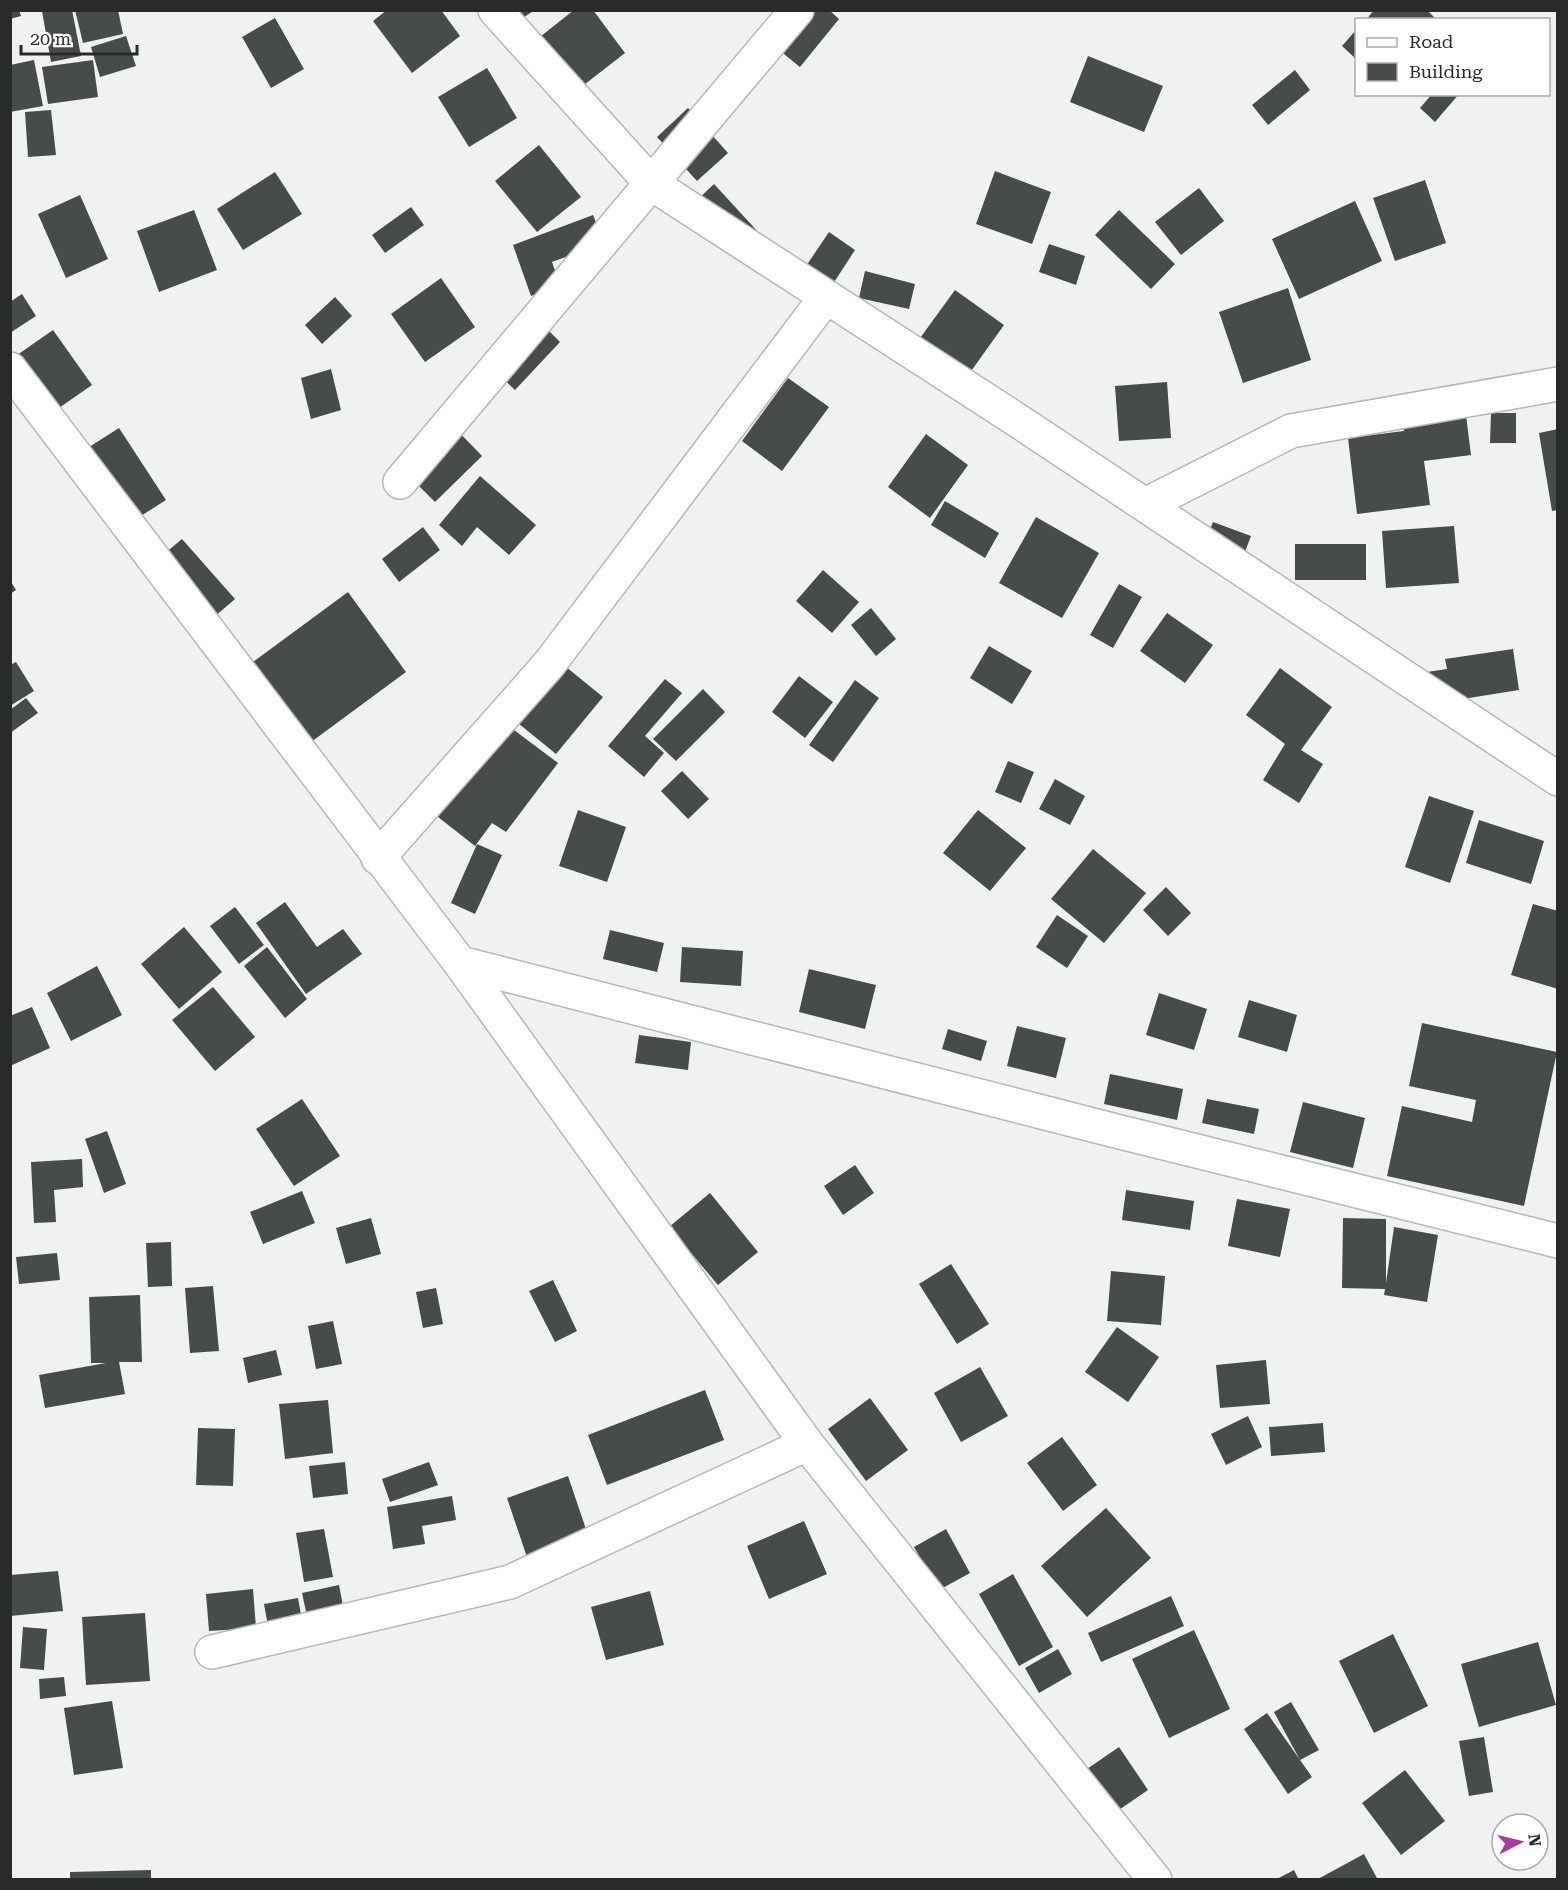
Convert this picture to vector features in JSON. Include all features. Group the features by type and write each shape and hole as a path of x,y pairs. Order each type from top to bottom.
{"street":[{"path":"495,10 652,184 1023,424 1557,779"},
{"path":"400,482 797,10"},
{"path":"378,858 550,663 826,297"},
{"path":"10,369 378,858 460,963 807,1444 1155,1880"},
{"path":"1145,505 1291,431 1557,384"},
{"path":"460,963 1557,1241"},
{"path":"212,1652 510,1582 807,1444"}],"building":[{"path":"10,10 19,10 21,16 10,19"},
{"path":"72,10 81,56 51,62 42,11"},
{"path":"75,10 118,10 123,34 83,43"},
{"path":"387,10 441,10 460,36 412,73 373,21"},
{"path":"507,10 535,10 515,23"},
{"path":"574,10 593,10 625,53 571,95 531,44"},
{"path":"811,10 829,10 839,19 800,67 779,50"},
{"path":"1374,10 1427,10 1434,17 1433,18 1368,18"},
{"path":"275,18 304,69 271,88 242,37"},
{"path":"1355,31 1355,58 1342,46"},
{"path":"126,36 136,66 100,77 91,47"},
{"path":"1088,56 1163,86 1144,132 1070,102"},
{"path":"34,60 43,106 10,112 10,65"},
{"path":"93,60 98,97 48,104 42,67"},
{"path":"487,68 517,118 469,147 438,97"},
{"path":"1295,70 1310,90 1268,125 1252,105"},
{"path":"1430,96 1457,96 1435,122 1420,108"},
{"path":"688,108 728,153 697,181 657,137"},
{"path":"51,110 56,155 28,157 25,112"},
{"path":"539,145 581,197 537,232 495,181"},
{"path":"995,171 1051,192 1032,244 976,224"},
{"path":"275,172 302,214 243,250 217,209"},
{"path":"1425,180 1446,243 1395,261 1373,198"},
{"path":"714,184 760,234 739,254 693,204"},
{"path":"1199,188 1224,221 1181,255 1155,222"},
{"path":"80,195 108,259 66,278 38,214"},
{"path":"1355,201 1382,261 1299,299 1272,239"},
{"path":"411,207 424,225 385,253 372,235"},
{"path":"194,210 217,270 159,292 137,231"},
{"path":"1119,210 1175,264 1151,289 1095,235"},
{"path":"593,215 604,243 552,262 560,285 531,296 513,245"},
{"path":"829,232 855,250 827,293 800,275"},
{"path":"1049,244 1085,256 1076,285 1039,272"},
{"path":"865,271 915,284 909,309 859,298"},
{"path":"441,278 475,327 425,362 391,314"},
{"path":"1288,288 1311,360 1243,383 1219,312"},
{"path":"955,290 1004,325 964,381 915,345"},
{"path":"22,294 36,316 10,333 10,302"},
{"path":"335,297 352,316 322,344 305,325"},
{"path":"539,321 560,342 515,390 493,369"},
{"path":"53,330 92,385 46,417 10,360"},
{"path":"331,369 341,410 311,419 301,378"},
{"path":"788,378 829,407 782,471 742,441"},
{"path":"1167,382 1171,438 1119,441 1115,386"},
{"path":"1465,407 1471,455 1424,461 1430,505 1357,514 1348,438 1404,431 1402,414"},
{"path":"1491,413 1516,413 1516,443 1490,443"},
{"path":"454,427 482,456 435,502 406,473"},
{"path":"119,428 166,500 122,528 75,456"},
{"path":"1558,429 1558,510 1552,511 1539,433"},
{"path":"926,434 968,465 930,518 888,487"},
{"path":"480,476 536,525 509,555 477,527 462,546 439,525"},
{"path":"945,501 999,533 985,558 931,525"},
{"path":"1036,517 1099,553 1062,618 999,583"},
{"path":"1213,522 1251,536 1237,573 1199,559"},
{"path":"1454,526 1459,583 1386,588 1382,531"},
{"path":"423,527 440,550 399,582 382,559"},
{"path":"182,539 235,599 199,630 146,569"},
{"path":"1295,544 1366,544 1366,580 1295,580"},
{"path":"823,570 859,602 832,633 796,601"},
{"path":"10,580 16,590 10,594"},
{"path":"1119,584 1142,597 1113,648 1090,635"},
{"path":"348,592 406,672 288,759 230,679"},
{"path":"871,608 896,639 876,656 851,625"},
{"path":"1167,613 1213,645 1185,683 1140,651"},
{"path":"989,646 1032,671 1012,704 970,678"},
{"path":"1513,649 1519,690 1419,706 1414,674 1447,669 1445,659"},
{"path":"16,662 34,691 10,706 10,665"},
{"path":"560,662 603,697 556,754 513,719"},
{"path":"1280,668 1332,707 1301,750 1323,764 1299,803 1263,780 1285,744 1246,715"},
{"path":"799,676 833,702 805,738 772,712"},
{"path":"665,679 682,693 645,736 664,753 644,777 608,746"},
{"path":"855,680 879,698 833,762 809,745"},
{"path":"703,689 725,712 676,761 653,739"},
{"path":"26,698 38,713 10,733 10,710"},
{"path":"502,721 558,763 506,832 492,823 475,846 433,813"},
{"path":"1008,761 1034,772 1021,803 995,792"},
{"path":"682,771 709,799 688,819 661,791"},
{"path":"1055,779 1085,796 1070,825 1039,809"},
{"path":"1429,796 1474,811 1450,883 1405,867"},
{"path":"578,810 626,827 607,882 559,866"},
{"path":"978,810 1026,848 990,891 943,853"},
{"path":"1479,820 1544,841 1531,884 1466,863"},
{"path":"477,844 502,855 475,914 451,903"},
{"path":"1093,849 1146,893 1104,943 1051,899"},
{"path":"1166,887 1191,913 1168,936 1143,910"},
{"path":"285,902 317,947 343,929 362,954 306,994 256,923"},
{"path":"1533,904 1558,911 1558,989 1511,975"},
{"path":"235,907 264,945 239,964 210,926"},
{"path":"1057,915 1088,936 1067,968 1036,947"},
{"path":"184,927 222,972 179,1009 141,964"},
{"path":"610,930 664,943 657,972 603,959"},
{"path":"267,947 307,999 285,1018 244,966"},
{"path":"682,947 743,951 741,986 680,982"},
{"path":"97,966 122,1015 71,1041 47,993"},
{"path":"809,969 876,985 865,1029 799,1012"},
{"path":"213,987 255,1037 215,1071 172,1020"},
{"path":"1159,993 1207,1009 1194,1050 1146,1035"},
{"path":"1249,1000 1297,1015 1287,1052 1238,1037"},
{"path":"32,1007 50,1048 10,1066 10,1016"},
{"path":"1422,1023 1557,1052 1524,1206 1387,1176 1402,1106 1472,1122 1476,1100 1409,1086"},
{"path":"1017,1026 1066,1038 1056,1078 1007,1066"},
{"path":"948,1029 987,1041 981,1061 942,1049"},
{"path":"639,1035 691,1042 688,1070 635,1063"},
{"path":"1110,1074 1183,1089 1177,1120 1104,1104"},
{"path":"302,1099 340,1156 294,1186 256,1129"},
{"path":"1207,1099 1259,1109 1254,1134 1202,1123"},
{"path":"1303,1102 1365,1118 1353,1168 1290,1152"},
{"path":"107,1131 126,1184 104,1193 85,1139"},
{"path":"82,1159 83,1187 54,1190 56,1222 34,1223 31,1162"},
{"path":"855,1165 874,1193 843,1215 824,1186"},
{"path":"1126,1190 1194,1201 1190,1230 1122,1220"},
{"path":"302,1191 315,1223 263,1244 250,1212"},
{"path":"710,1193 758,1252 718,1285 669,1227"},
{"path":"1237,1199 1290,1209 1280,1257 1228,1246"},
{"path":"371,1218 381,1254 346,1264 336,1228"},
{"path":"1343,1218 1386,1219 1386,1283 1394,1227 1438,1235 1427,1302 1384,1295 1385,1289 1342,1288"},
{"path":"171,1242 172,1286 148,1287 146,1243"},
{"path":"57,1253 60,1280 19,1284 16,1257"},
{"path":"951,1264 989,1324 957,1344 919,1284"},
{"path":"1111,1271 1165,1276 1161,1325 1107,1321"},
{"path":"553,1280 577,1331 555,1342 529,1291"},
{"path":"213,1286 219,1351 190,1353 185,1288"},
{"path":"436,1288 443,1324 423,1328 416,1292"},
{"path":"140,1295 142,1362 119,1362 125,1394 45,1408 39,1375 106,1363 91,1363 89,1297"},
{"path":"333,1321 342,1364 316,1369 308,1326"},
{"path":"1117,1327 1159,1357 1128,1402 1085,1372"},
{"path":"276,1350 282,1375 248,1383 243,1358"},
{"path":"1266,1360 1270,1404 1220,1408 1216,1365"},
{"path":"980,1367 1008,1416 961,1442 934,1393"},
{"path":"705,1390 724,1440 607,1485 588,1435"},
{"path":"870,1398 908,1450 866,1481 828,1429"},
{"path":"328,1400 333,1453 285,1459 279,1404"},
{"path":"1248,1416 1262,1447 1226,1465 1211,1434"},
{"path":"1323,1423 1325,1452 1271,1456 1269,1427"},
{"path":"198,1428 235,1429 233,1486 196,1485"},
{"path":"1062,1437 1097,1485 1063,1511 1027,1463"},
{"path":"345,1462 348,1494 313,1498 309,1466"},
{"path":"429,1462 438,1485 390,1502 382,1479"},
{"path":"568,1476 592,1547 531,1569 507,1498"},
{"path":"452,1496 456,1520 422,1526 425,1544 393,1549 387,1507"},
{"path":"1106,1508 1151,1558 1087,1617 1041,1566"},
{"path":"804,1521 827,1574 769,1599 747,1546"},
{"path":"324,1529 333,1577 304,1582 296,1533"},
{"path":"946,1529 970,1573 939,1590 914,1547"},
{"path":"58,1571 63,1611 10,1616 10,1575"},
{"path":"1013,1574 1053,1647 1019,1666 979,1594"},
{"path":"339,1585 348,1632 312,1639 302,1593"},
{"path":"253,1589 256,1628 209,1631 206,1594"},
{"path":"650,1591 664,1645 606,1660 591,1607"},
{"path":"1171,1596 1184,1626 1101,1662 1088,1633"},
{"path":"298,1598 304,1631 270,1637 264,1604"},
{"path":"145,1613 150,1681 86,1685 82,1617"},
{"path":"23,1627 47,1629 44,1670 20,1668"},
{"path":"1194,1630 1230,1709 1169,1738 1132,1659"},
{"path":"1393,1634 1428,1706 1374,1733 1339,1661"},
{"path":"1538,1642 1556,1705 1479,1727 1461,1664"},
{"path":"1058,1649 1072,1674 1039,1693 1025,1668"},
{"path":"64,1677 66,1696 40,1699 39,1679"},
{"path":"112,1701 123,1768 74,1775 64,1708"},
{"path":"1291,1702 1319,1750 1300,1760 1274,1712"},
{"path":"1267,1713 1312,1777 1288,1794 1244,1729"},
{"path":"1484,1737 1493,1792 1469,1796 1459,1741"},
{"path":"1119,1747 1148,1790 1097,1825 1068,1782"},
{"path":"1405,1770 1445,1821 1401,1855 1362,1803"},
{"path":"1364,1854 1378,1880 1316,1880"},
{"path":"151,1870 151,1880 70,1880 70,1872"},
{"path":"1294,1870 1299,1880 1275,1880"}]}
